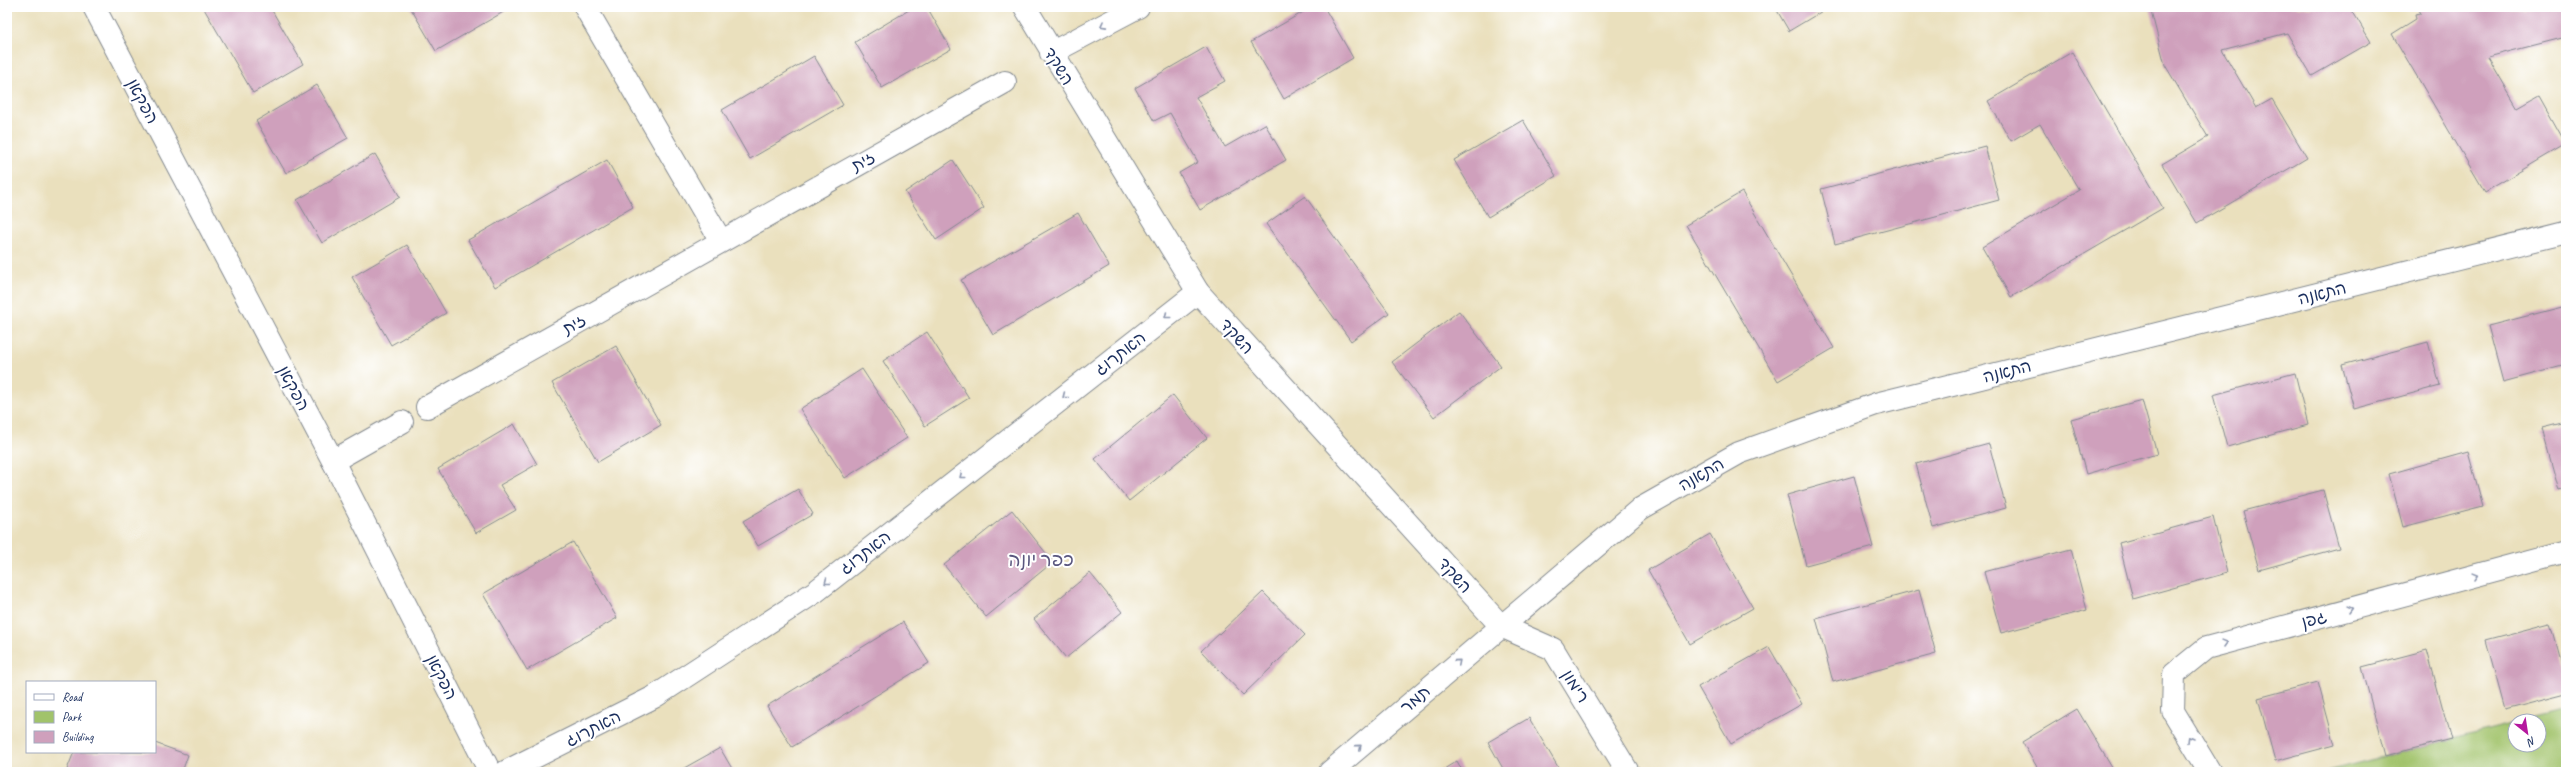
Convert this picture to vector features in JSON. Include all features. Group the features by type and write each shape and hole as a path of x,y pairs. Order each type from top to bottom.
{"street":[{"name":"הפקאן","path":"94,7 333,461 490,772"},
{"path":"585,7 721,241"},
{"name":"השקד","path":"1025,7 1051,53 1198,292 1501,626"},
{"path":"1051,53 1138,7"},
{"name":"זית","path":"427,407 1005,82"},
{"name":"התאנה","path":"1501,626 1640,509 1739,453 1876,404 2566,232"},
{"name":"האתרוג","path":"505,772 654,697 815,592 1198,292"},
{"path":"333,461 402,422"},
{"name":"גפן","path":"2210,772 2173,711 2174,674 2206,648 2566,551"},
{"name":"תמר","path":"1330,772 1501,626"},
{"name":"רימון","path":"1501,626 1553,649 1628,772"}],"green space":[{"path":"2566,710 2565,772 2323,772 2507,725 2507,753 2547,753 2547,715"}],"building":[{"path":"203,7 270,7 303,64 253,93"},
{"path":"410,7 512,7 436,51"},
{"path":"914,7 927,7 951,49 882,88 855,42"},
{"path":"1312,7 1324,7 1353,58 1284,99 1251,42"},
{"path":"1775,7 1829,7 1789,31"},
{"path":"2150,7 2350,7 2371,42 2312,76 2287,33 2222,50 2256,108 2272,99 2307,158 2197,223 2162,164 2208,137 2165,65"},
{"path":"2417,7 2566,7 2566,37 2488,57 2518,108 2539,96 2566,144 2485,192 2392,34 2416,19 2415,14 2421,13"},
{"path":"1206,47 1225,81 1196,97 1225,147 1265,124 1286,160 1200,210 1179,173 1198,162 1170,113 1154,121 1135,88"},
{"path":"2072,52 2163,208 2011,297 1982,247 2079,190 2040,124 2011,141 1988,101"},
{"path":"814,56 843,105 750,159 722,110"},
{"path":"317,85 348,138 286,173 256,121"},
{"path":"1523,120 1556,176 1488,217 1454,160"},
{"path":"1985,146 1999,200 1835,244 1821,189"},
{"path":"375,154 400,197 322,243 297,200"},
{"path":"607,160 633,207 495,287 468,240"},
{"path":"953,160 984,208 936,240 905,192"},
{"path":"1742,192 1834,348 1778,381 1686,225"},
{"path":"1305,196 1389,313 1351,341 1266,224"},
{"path":"1078,213 1109,266 993,335 961,280"},
{"path":"407,245 446,313 391,345 352,277"},
{"path":"2566,306 2566,365 2503,382 2488,326"},
{"path":"1459,311 1501,366 1434,417 1392,362"},
{"path":"927,332 969,398 925,426 883,361"},
{"path":"2428,342 2440,386 2354,409 2342,365"},
{"path":"616,346 661,425 598,462 552,383"},
{"path":"862,369 907,438 845,478 800,409"},
{"path":"2295,373 2308,425 2227,447 2213,395"},
{"path":"1173,395 1207,438 1129,501 1095,459"},
{"path":"2142,400 2157,454 2086,474 2071,419"},
{"path":"2566,423 2566,489 2559,491 2542,429"},
{"path":"514,424 537,464 500,485 516,510 476,533 438,469"},
{"path":"1989,444 2006,508 1933,528 1916,464"},
{"path":"2468,452 2483,506 2403,527 2389,474"},
{"path":"1854,476 1873,547 1806,565 1787,495"},
{"path":"798,489 813,514 758,546 743,521"},
{"path":"2323,490 2339,548 2259,570 2243,511"},
{"path":"1012,510 1053,562 986,617 944,565"},
{"path":"2213,517 2227,573 2133,599 2119,543"},
{"path":"1710,534 1753,608 1690,644 1648,570"},
{"path":"573,542 617,618 527,670 483,594"},
{"path":"2071,549 2087,610 2001,633 1984,572"},
{"path":"1090,573 1122,612 1066,658 1034,619"},
{"path":"1919,590 1936,654 1833,682 1816,618"},
{"path":"1263,592 1305,635 1243,695 1201,651"},
{"path":"903,622 929,663 792,747 767,706"},
{"path":"2550,623 2566,682 2566,694 2505,710 2486,640"},
{"path":"1769,647 1802,704 1731,744 1698,687"},
{"path":"2427,650 2451,739 2385,756 2362,667"},
{"path":"2318,682 2335,745 2275,761 2258,698"},
{"path":"2077,709 2114,771 2040,772 2022,742"},
{"path":"1529,718 1561,772 1505,772 1488,742"},
{"path":"156,743 188,755 182,772 66,772 74,753 156,753"},
{"path":"720,748 734,772 677,772"},
{"path":"1457,761 1463,772 1439,772"}],"district":[{"name":"כפר יונה","path":"1041,559"}]}
